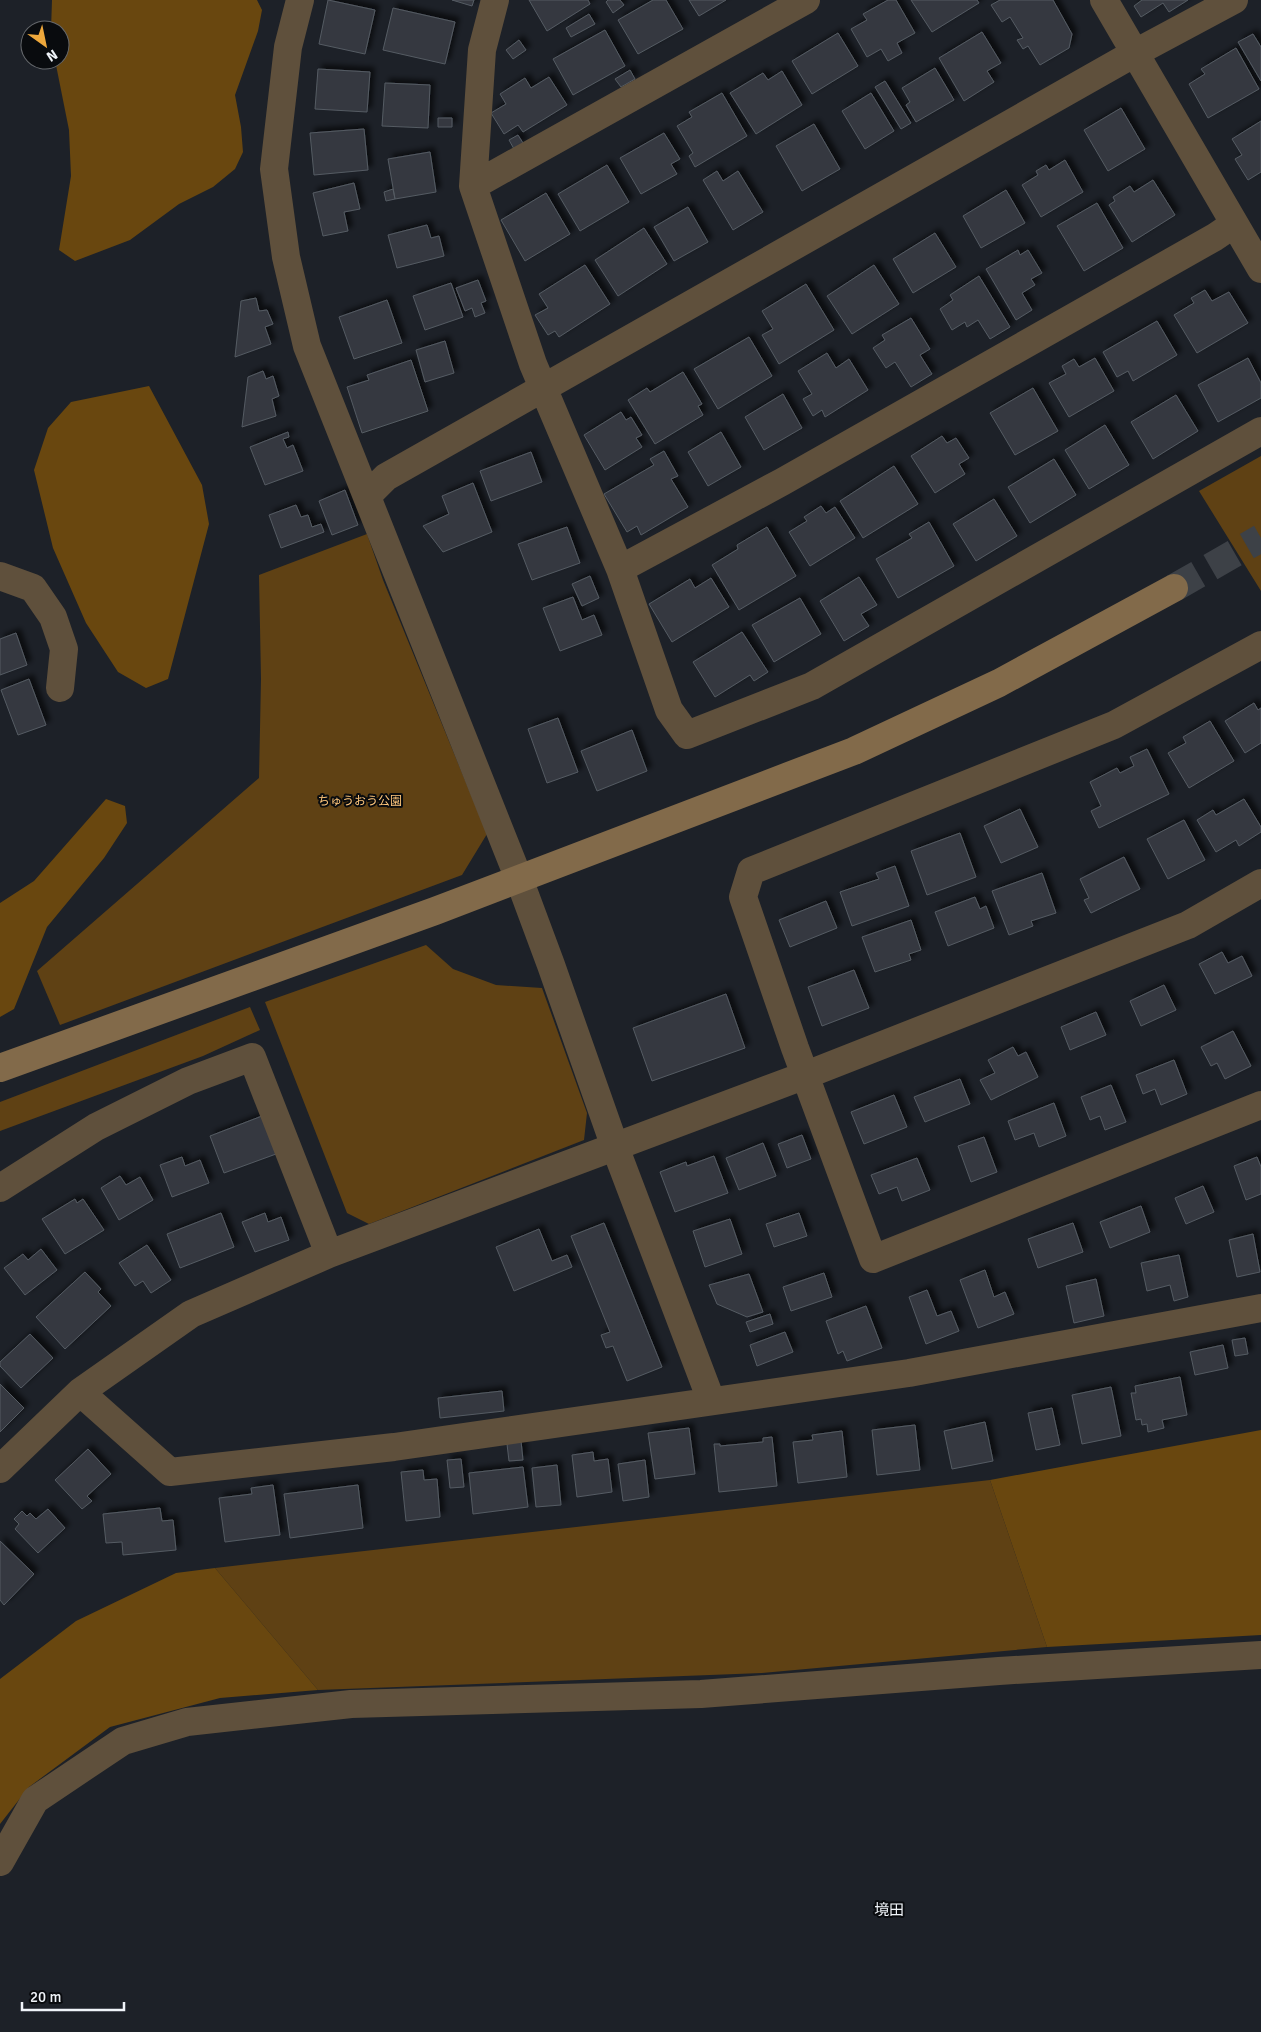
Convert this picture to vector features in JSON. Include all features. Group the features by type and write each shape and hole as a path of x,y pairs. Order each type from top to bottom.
{"street":[{"path":"300,0 288,47 274,169 286,257 307,346 368,495 552,965 615,1147 712,1400"},
{"path":"495,0 482,50 473,186 491,244 544,389 620,569 669,710 687,735 812,686 1261,431"},
{"path":"473,186 806,0"},
{"path":"1104,0 1261,269"},
{"path":"368,495 386,477 1135,53 1234,0"},
{"path":"620,569 782,482 1215,237 1234,224"},
{"path":"0,576 32,588 53,617 64,649 60,688"},
{"path":"0,1068 416,918 854,751 999,683 1174,588"},
{"path":"1261,645 1114,725 751,871 743,897 795,1048 874,1259 1261,1105"},
{"path":"0,1469 80,1392 191,1314 329,1254 806,1076 1188,925 1261,883"},
{"path":"0,1188 96,1127 188,1081 252,1057 329,1254"},
{"path":"80,1392 170,1472 394,1447 909,1373 1261,1308"},
{"path":"0,1862 35,1800 123,1741 188,1722 351,1704 701,1694 999,1671 1261,1655"}],"green space":[{"path":"1261,456 1261,591 1199,491"},
{"name":"ちゅうおう公園","path":"367,534 383,580 487,834 462,875 60,1025 37,971 259,778 261,679 259,575"},
{"path":"426,945 453,969 496,985 542,988 587,1113 584,1140 369,1224 347,1213 265,1002"},
{"path":"250,1007 260,1030 203,1056 0,1131 0,1102"},
{"path":"990,1480 1047,1647 762,1673 318,1690 215,1568"}],"shaded area":[{"path":"52,0 257,0 262,10 258,31 235,95 243,152 235,169 213,187 179,204 130,240 75,261 59,250 71,176 69,130 57,70 70,70 70,20 51,20"},
{"path":"149,386 202,485 209,524 168,679 146,688 118,672 86,623 53,548 34,470 48,428 71,402"},
{"path":"106,799 125,806 127,823 104,858 47,927 14,1009 0,1017 0,903 34,881"},
{"path":"1261,1430 1261,1635 1047,1647 990,1480"},
{"path":"215,1568 318,1690 220,1698 110,1727 29,1787 0,1824 0,1679 76,1621 176,1573"}],"building":[{"path":"328,0 375,10 365,54 319,44"},
{"path":"452,0 474,0 472,6"},
{"path":"529,0 588,0 590,4 547,31"},
{"path":"608,0 620,0 624,5 613,13 606,2"},
{"path":"653,0 666,0 683,29 638,54 618,20"},
{"path":"689,0 726,0 699,16"},
{"path":"888,0 896,0 915,33 897,43 902,53 888,61 881,49 867,57 851,29 867,20 863,14"},
{"path":"911,0 977,0 979,3 932,32"},
{"path":"1000,0 1053,0 1072,34 1069,48 1040,65 1028,46 1023,49 1017,40 1023,38 1010,17 1002,22 991,5"},
{"path":"1142,0 1188,0 1169,12 1163,3 1141,17 1134,6"},
{"path":"393,8 455,22 445,64 383,50"},
{"path":"589,14 595,24 571,37 566,28"},
{"path":"605,30 625,66 573,95 553,59"},
{"path":"982,32 1001,63 987,71 994,82 964,101 939,58"},
{"path":"838,33 858,66 812,94 792,61"},
{"path":"1253,34 1261,47 1261,81 1238,42"},
{"path":"519,40 526,50 513,59 506,50"},
{"path":"1236,48 1259,89 1208,118 1189,84 1205,74 1201,69"},
{"path":"935,68 954,100 916,122 906,105 910,102 902,88"},
{"path":"318,69 370,72 367,112 315,109"},
{"path":"630,70 635,79 621,87 615,79"},
{"path":"782,71 802,105 756,134 730,93 763,73 768,80"},
{"path":"549,77 567,105 523,132 518,125 504,134 491,113 506,104 500,94 525,78 531,88"},
{"path":"885,81 911,123 901,129 875,87"},
{"path":"385,83 430,85 428,128 382,126"},
{"path":"722,93 747,136 695,167 689,156 693,153 677,126 692,117 689,112"},
{"path":"871,93 894,131 865,149 842,111"},
{"path":"1121,108 1145,149 1108,171 1084,130"},
{"path":"438,118 452,118 452,127 438,127"},
{"path":"1261,121 1261,172 1248,180 1235,159 1242,155 1232,139"},
{"path":"814,124 840,169 802,191 776,146"},
{"path":"364,129 368,170 314,175 310,133"},
{"path":"664,133 680,159 671,164 677,174 641,194 620,158"},
{"path":"518,135 523,143 514,149 509,140"},
{"path":"430,152 436,192 395,199 388,159"},
{"path":"1065,160 1083,192 1041,217 1022,185 1038,175 1036,171 1046,165 1049,170"},
{"path":"607,165 629,202 580,231 558,194"},
{"path":"717,171 723,181 738,171 763,212 733,230 703,180"},
{"path":"1153,180 1175,215 1132,242 1109,205 1115,201 1113,197 1130,186 1134,192"},
{"path":"354,183 360,209 344,212 348,231 323,236 313,193"},
{"path":"393,189 395,199 386,201 384,192"},
{"path":"1006,190 1025,223 981,248 963,216"},
{"path":"546,193 570,234 525,261 501,220"},
{"path":"1097,203 1123,248 1084,271 1057,226"},
{"path":"688,207 708,242 674,261 654,227"},
{"path":"427,225 431,238 439,236 444,256 397,268 388,235"},
{"path":"644,228 667,264 618,296 595,260"},
{"path":"935,233 956,267 913,293 893,259"},
{"path":"1018,250 1020,255 1028,250 1042,273 1031,279 1035,285 1022,293 1032,310 1016,320 986,269"},
{"path":"585,265 610,304 559,337 555,331 548,335 535,315 548,308 539,294"},
{"path":"874,265 899,304 852,334 827,296"},
{"path":"979,276 1010,327 990,339 978,320 967,327 965,322 952,330 940,309 953,300 950,295"},
{"path":"478,280 486,301 481,303 485,313 475,317 472,308 465,311 456,288"},
{"path":"451,283 463,317 425,330 413,296"},
{"path":"806,284 834,330 779,364 762,335 773,329 762,311"},
{"path":"1205,290 1212,301 1229,292 1248,323 1197,353 1174,315 1194,303 1191,298"},
{"path":"256,298 259,311 267,310 273,324 265,327 271,344 235,357 241,301"},
{"path":"387,300 402,343 354,359 339,317"},
{"path":"911,318 930,349 920,355 932,374 911,387 895,362 886,368 873,348 885,340 882,335"},
{"path":"1157,321 1177,355 1133,381 1128,371 1117,377 1103,352"},
{"path":"749,337 772,376 718,409 694,369"},
{"path":"445,341 454,373 425,382 416,350"},
{"path":"827,353 836,368 849,359 868,390 825,417 822,410 813,416 803,399 812,394 798,371"},
{"path":"1095,358 1114,391 1069,417 1049,383 1066,374 1062,366 1074,359 1079,367"},
{"path":"1248,358 1261,383 1261,398 1218,422 1198,385"},
{"path":"411,360 428,411 362,433 347,387 369,380 367,375"},
{"path":"263,371 266,379 273,376 279,396 272,399 276,416 242,427 248,377"},
{"path":"683,372 702,404 698,406 703,415 655,444 628,400 647,388 650,392"},
{"path":"1033,388 1058,431 1015,455 990,413"},
{"path":"783,394 802,428 764,450 745,417"},
{"path":"1176,395 1198,431 1153,459 1131,422"},
{"path":"621,412 626,420 631,417 642,435 636,438 642,447 605,470 584,435"},
{"path":"1105,425 1129,465 1089,489 1065,450"},
{"path":"288,432 289,437 283,439 287,448 293,445 303,471 265,485 250,447"},
{"path":"721,432 741,467 708,486 688,452"},
{"path":"942,436 947,443 956,438 969,458 959,464 965,474 935,493 911,456"},
{"path":"664,451 678,476 671,479 688,507 641,535 637,526 627,532 604,494 654,465 650,459"},
{"path":"531,452 542,482 491,501 480,471"},
{"path":"1054,459 1076,495 1030,523 1008,487"},
{"path":"894,466 918,504 863,538 840,501"},
{"path":"473,483 492,532 443,552 423,526 449,514 442,496"},
{"path":"345,490 358,525 332,535 319,501"},
{"path":"994,499 1017,536 976,561 953,524"},
{"path":"296,505 301,517 308,515 312,527 321,524 324,532 281,548 269,515"},
{"path":"821,506 826,513 835,507 855,538 810,566 789,532 807,521 804,517"},
{"path":"929,522 954,566 898,598 876,559 912,538 909,534"},
{"path":"567,527 580,563 532,580 518,544"},
{"path":"767,527 796,576 739,610 712,565 738,549 737,545"},
{"path":"590,576 599,598 582,606 572,584"},
{"path":"859,577 877,605 861,614 869,626 844,641 820,601"},
{"path":"711,578 729,607 672,642 649,604 690,579 695,588"},
{"path":"573,597 582,620 594,615 602,635 560,651 543,608"},
{"path":"800,598 821,634 774,662 752,625"},
{"path":"742,632 768,672 754,681 750,675 715,697 693,662"},
{"path":"16,633 27,665 0,675 0,639"},
{"path":"29,679 46,725 18,735 1,690"},
{"path":"1254,703 1258,710 1261,708 1261,743 1245,753 1225,721"},
{"path":"558,718 578,772 547,783 528,729"},
{"path":"1210,721 1234,761 1189,788 1168,753 1186,743 1183,737"},
{"path":"632,730 647,771 597,791 581,751"},
{"path":"1147,749 1169,794 1099,828 1091,811 1101,806 1090,782 1117,768 1120,773 1134,766 1130,757"},
{"path":"1244,799 1261,827 1261,832 1239,846 1236,840 1216,852 1197,820 1213,810 1216,815"},
{"path":"1020,809 1038,847 1001,863 984,826"},
{"path":"1184,820 1205,860 1168,879 1147,839"},
{"path":"960,833 976,877 927,895 911,851"},
{"path":"1124,857 1140,889 1091,913 1084,900 1089,898 1080,879"},
{"path":"895,866 909,906 852,926 840,892 879,879 876,873"},
{"path":"1042,873 1056,913 1031,921 1033,926 1009,935 992,891"},
{"path":"975,897 980,909 986,906 994,928 948,946 935,912"},
{"path":"826,901 837,928 790,947 779,920"},
{"path":"911,920 921,950 909,954 911,960 875,972 862,937"},
{"path":"1222,952 1228,963 1242,956 1252,976 1215,994 1199,964"},
{"path":"854,970 869,1008 822,1026 808,987"},
{"path":"1164,985 1176,1010 1141,1026 1130,1001"},
{"path":"726,994 745,1048 652,1081 633,1028"},
{"path":"1096,1012 1106,1035 1070,1050 1061,1027"},
{"path":"1233,1031 1251,1066 1225,1079 1217,1063 1211,1066 1201,1047"},
{"path":"1013,1047 1018,1056 1026,1052 1038,1077 991,1100 980,1080 995,1073 988,1060"},
{"path":"1174,1060 1187,1094 1161,1105 1155,1089 1143,1094 1136,1075"},
{"path":"960,1079 970,1104 925,1122 914,1097"},
{"path":"1111,1085 1126,1122 1105,1130 1100,1116 1090,1120 1081,1097"},
{"path":"894,1095 907,1127 864,1144 851,1112"},
{"path":"1054,1103 1066,1136 1039,1147 1034,1133 1015,1140 1008,1121"},
{"path":"262,1116 276,1154 224,1173 210,1136"},
{"path":"802,1135 811,1159 787,1168 778,1144"},
{"path":"984,1137 997,1172 971,1182 958,1146"},
{"path":"763,1143 776,1176 739,1190 726,1158"},
{"path":"714,1156 728,1193 675,1212 660,1172 686,1162 687,1166"},
{"path":"182,1157 185,1166 200,1160 209,1183 172,1197 160,1165"},
{"path":"1257,1157 1261,1167 1261,1194 1246,1200 1234,1166"},
{"path":"917,1158 930,1190 902,1201 897,1187 879,1194 871,1175"},
{"path":"120,1176 126,1185 140,1177 153,1200 119,1220 101,1188"},
{"path":"1203,1186 1214,1212 1186,1224 1175,1198"},
{"path":"75,1199 77,1203 83,1199 104,1230 65,1254 42,1219"},
{"path":"1141,1206 1150,1232 1110,1248 1100,1222"},
{"path":"221,1213 234,1247 180,1268 167,1234"},
{"path":"265,1213 268,1222 281,1217 289,1240 255,1252 242,1222"},
{"path":"799,1213 807,1236 774,1247 766,1224"},
{"path":"730,1219 742,1254 705,1267 693,1231"},
{"path":"604,1223 662,1367 627,1381 613,1346 606,1348 601,1335 610,1332 571,1236"},
{"path":"1073,1223 1083,1252 1038,1268 1028,1239"},
{"path":"539,1229 552,1261 567,1255 572,1267 514,1291 496,1247"},
{"path":"1253,1234 1260,1272 1237,1277 1229,1240"},
{"path":"147,1245 171,1280 151,1293 143,1281 135,1286 119,1263"},
{"path":"41,1249 57,1270 25,1295 4,1268 23,1254 28,1260"},
{"path":"1179,1255 1188,1297 1174,1301 1170,1285 1147,1291 1141,1263"},
{"path":"985,1270 994,1297 1005,1292 1014,1314 978,1328 960,1280"},
{"path":"85,1272 101,1289 98,1292 111,1306 65,1349 36,1317"},
{"path":"824,1273 832,1297 791,1311 783,1287"},
{"path":"749,1274 763,1312 747,1317 717,1304 709,1285"},
{"path":"1096,1279 1104,1316 1074,1323 1066,1286"},
{"path":"927,1290 937,1316 951,1311 959,1331 926,1344 909,1297"},
{"path":"866,1306 882,1348 847,1361 843,1351 838,1354 826,1321"},
{"path":"770,1314 773,1324 750,1332 746,1322"},
{"path":"785,1332 793,1352 757,1366 750,1345"},
{"path":"30,1334 53,1358 21,1388 0,1366 0,1362"},
{"path":"1245,1338 1248,1354 1235,1356 1232,1340"},
{"path":"1223,1345 1228,1368 1195,1375 1190,1352"},
{"path":"1180,1377 1187,1415 1162,1420 1164,1428 1148,1432 1147,1424 1142,1425 1141,1419 1136,1420 1131,1393 1136,1393 1135,1386"},
{"path":"0,1384 24,1408 0,1432"},
{"path":"1111,1387 1121,1436 1082,1444 1072,1395"},
{"path":"502,1391 504,1411 440,1418 438,1398"},
{"path":"1052,1408 1060,1445 1036,1450 1028,1413"},
{"path":"985,1422 993,1461 952,1469 944,1431"},
{"path":"915,1425 920,1470 877,1475 872,1430"},
{"path":"689,1428 695,1474 655,1479 648,1433"},
{"path":"842,1431 847,1477 798,1483 793,1442 813,1440 812,1435"},
{"path":"772,1437 777,1486 719,1492 714,1444 720,1444 720,1446 763,1442 763,1438"},
{"path":"521,1441 523,1460 509,1461 507,1444"},
{"path":"88,1449 111,1474 87,1496 92,1501 82,1509 55,1480"},
{"path":"593,1452 594,1461 608,1459 612,1492 577,1497 572,1455"},
{"path":"461,1459 464,1487 450,1488 447,1460"},
{"path":"645,1460 649,1497 623,1501 618,1464"},
{"path":"557,1465 561,1505 536,1507 532,1468"},
{"path":"523,1467 528,1507 473,1514 469,1473"},
{"path":"423,1470 424,1480 437,1479 440,1517 406,1521 401,1472"},
{"path":"273,1485 280,1535 225,1542 219,1498 252,1494 251,1488"},
{"path":"358,1485 363,1528 290,1538 284,1494"},
{"path":"160,1508 162,1521 173,1520 176,1550 123,1555 122,1542 106,1543 103,1514"},
{"path":"48,1509 65,1528 38,1553 15,1529 19,1524 14,1519 22,1511 27,1516 30,1513 36,1519"},
{"path":"0,1541 34,1574 4,1605 0,1600"}],"tunnel":[{"path":"1174,588 1261,538"}],"district":[{"name":"境田","path":"889,1910"}]}
